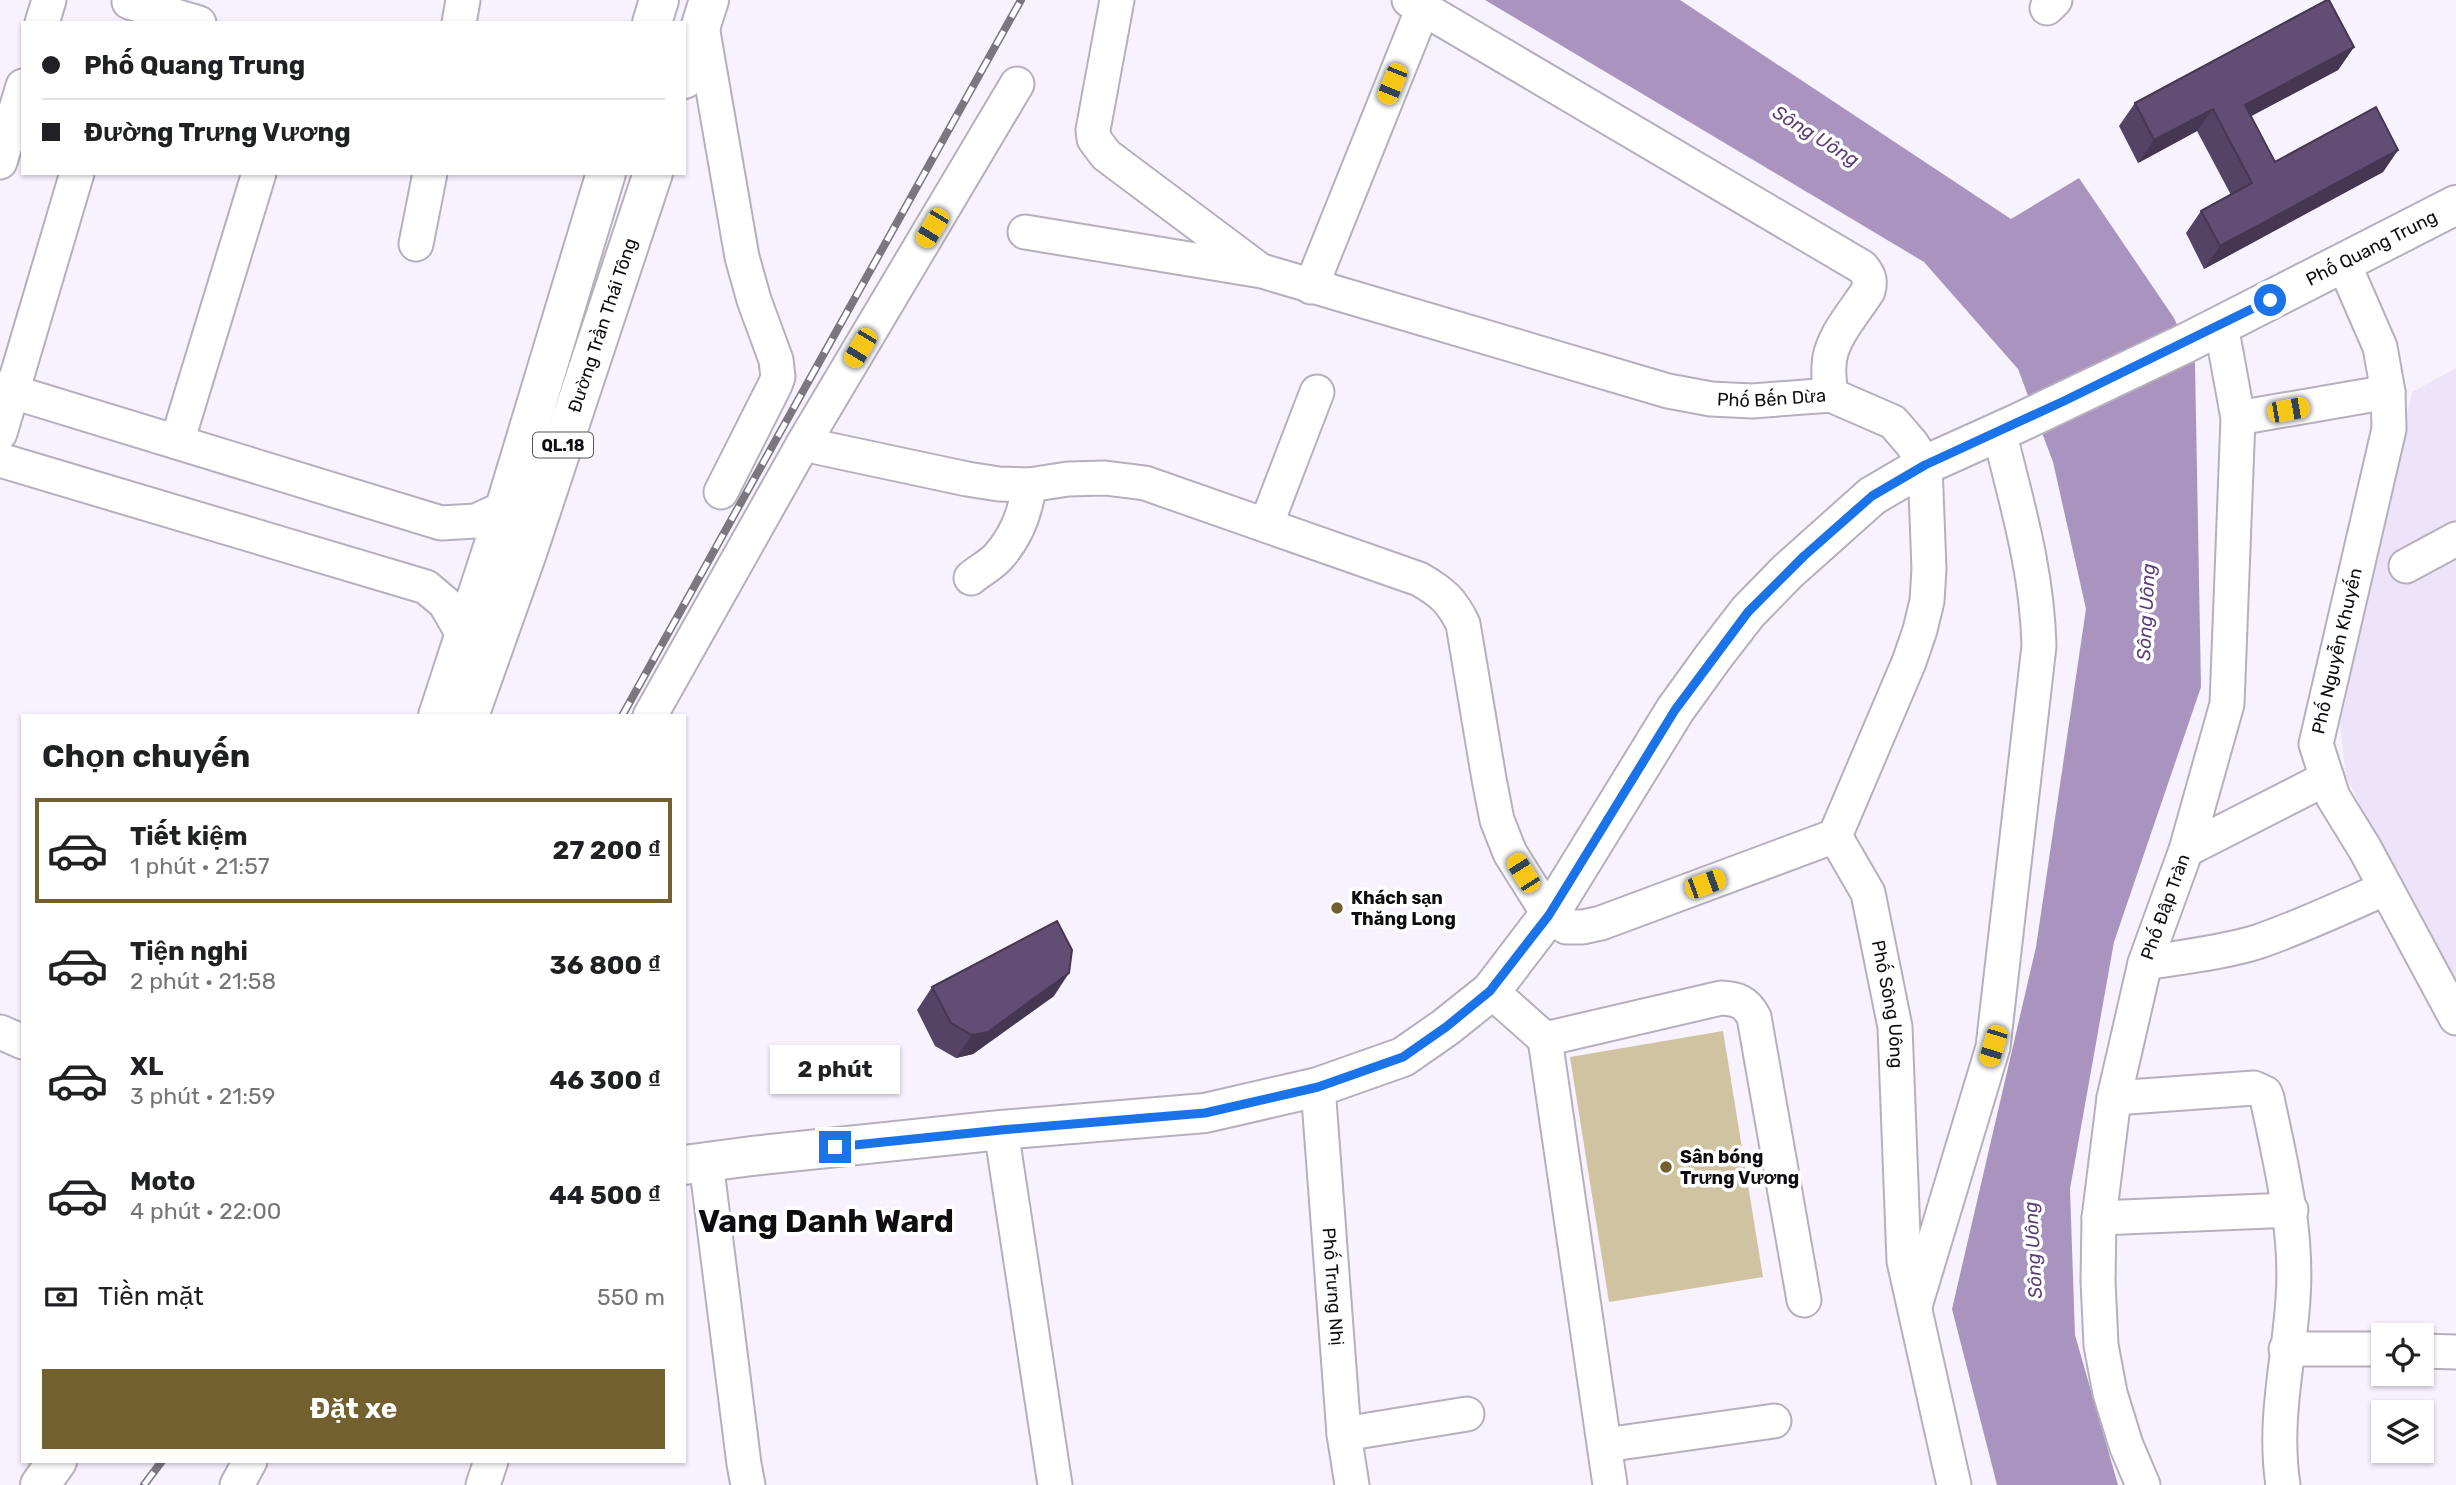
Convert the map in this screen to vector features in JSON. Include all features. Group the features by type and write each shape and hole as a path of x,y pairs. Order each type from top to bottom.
{"main road":[{"path":"653,21 659,0"},
{"path":"686,73 705,13"},
{"name":"QL.18","path":"439,714 506,507 605,175"},
{"name":"Đường Trần Thái Tông","path":"470,714 527,553 652,175"},
{"name":"Phố Quang Trung","path":"695,1164 1001,1130 1205,1113 1318,1087 1403,1057 1490,991 1549,915 1675,710 1748,612 1787,571 1872,496 1925,465 2186,343 2453,203"},
{"path":"40,1485 56,1463"}],"street":[{"path":"43,21 48,0"},
{"path":"458,21 463,0"},
{"path":"1117,0 1093,130 1094,139 1106,155 1262,271"},
{"path":"1311,287 1416,4 1862,267 1868,273 1868,291 1836,341 1831,354 1828,365 1831,395"},
{"path":"127,8 190,21"},
{"path":"705,13 742,257 778,369 775,385 721,492"},
{"path":"651,714 803,444 1017,83"},
{"path":"0,162 21,93"},
{"path":"0,433 6,390 77,175"},
{"path":"177,442 258,175"},
{"path":"416,244 430,175"},
{"path":"1025,232 1262,271"},
{"name":"Phố Nguyễn Khuyến","path":"2343,262 2380,347 2388,392 2389,429 2316,744 2333,797 2456,1018"},
{"name":"Phố Bến Dừa","path":"1262,271 1668,391 1711,399 1752,401 1831,395 1893,422 1912,444 1925,465"},
{"name":"Phố Đập Tràn","path":"2143,1485 2126,1445 2110,1393 2101,1345 2099,1218 2114,1098 2145,963 2186,850 2227,704 2238,418 2221,325"},
{"path":"6,390 441,523 476,521 506,507"},
{"path":"1266,525 1317,392"},
{"path":"2238,418 2388,392"},
{"path":"1914,1307 1993,1046 2039,646 2038,603 2008,428"},
{"path":"803,444 967,479 1029,485 1068,479 1145,483 1419,579 1437,589 1453,604 1463,624 1497,820 1510,853 1549,915 1566,927 1601,923 1835,836 1920,630 1927,601 1929,569 1925,465"},
{"path":"0,460 426,587 445,603 464,636"},
{"path":"971,578 998,558 1016,530 1027,503 1029,485"},
{"path":"2406,566 2456,539"},
{"path":"2186,850 2327,778"},
{"name":"Phố Sông Uông","path":"1835,836 1868,893 1895,1027 1904,1261 1954,1485"},
{"path":"2145,963 2225,950 2255,942 2386,888"},
{"path":"1490,991 1545,1040 1610,1485"},
{"path":"1545,1040 1721,998 1736,999 1748,1006 1754,1017 1804,1300"},
{"path":"0,1032 21,1041"},
{"name":"Phố Trưng Nhị","path":"1318,1087 1345,1434 1352,1485"},
{"path":"2114,1098 2254,1088 2267,1098 2291,1210 2293,1299 2279,1404 2283,1485"},
{"path":"1001,1130 1055,1485"},
{"path":"695,1164 748,1485"},
{"path":"2099,1218 2291,1210"},
{"path":"2286,1349 2371,1349"},
{"path":"2434,1351 2456,1352"},
{"path":"1345,1434 1467,1414"},
{"path":"1605,1444 1774,1421"},
{"path":"237,1485 249,1463"},
{"path":"483,1485 490,1463"}],"shaded area":[{"path":"2456,368 2456,995 2346,777 2340,725 2412,392"},
{"name":"Sân bóng Trưng Vương","path":"1723,1031 1763,1277 1609,1302 1570,1057"}],"water":[{"name":"Sông Uông","path":"1485,0 1680,0 2011,219 2079,178 2174,318 2195,363 2201,687 2114,942 2070,1189 2075,1335 2118,1485 1997,1485 1952,1309 2036,947 2086,609 2053,462 2018,369 1924,262"}],"building":[{"path":"2327,0 2354,47 2245,105 2275,162 2376,107 2398,150 2220,246 2201,211 2252,183 2213,109 2154,140 2135,103"},
{"path":"1057,921 1072,950 1069,973 988,1032 972,1035 951,1023 932,987"}],"railway":[{"path":"623,714 1021,0"},
{"path":"144,1485 160,1463"}],"place":[{"name":"Khách sạn Thăng Long","path":"1337,908"},
{"name":"Sân bóng Trưng Vương","path":"1666,1167"}],"district":[{"name":"Vang Danh Ward","path":"826,1221"}],"route":[{"path":"835,1147 1205,1113 1318,1087 1403,1057 1490,991 1549,915 1675,710 1714,656 1748,612 1787,571 1872,496 1925,465 2186,343 2270,300"}]}
